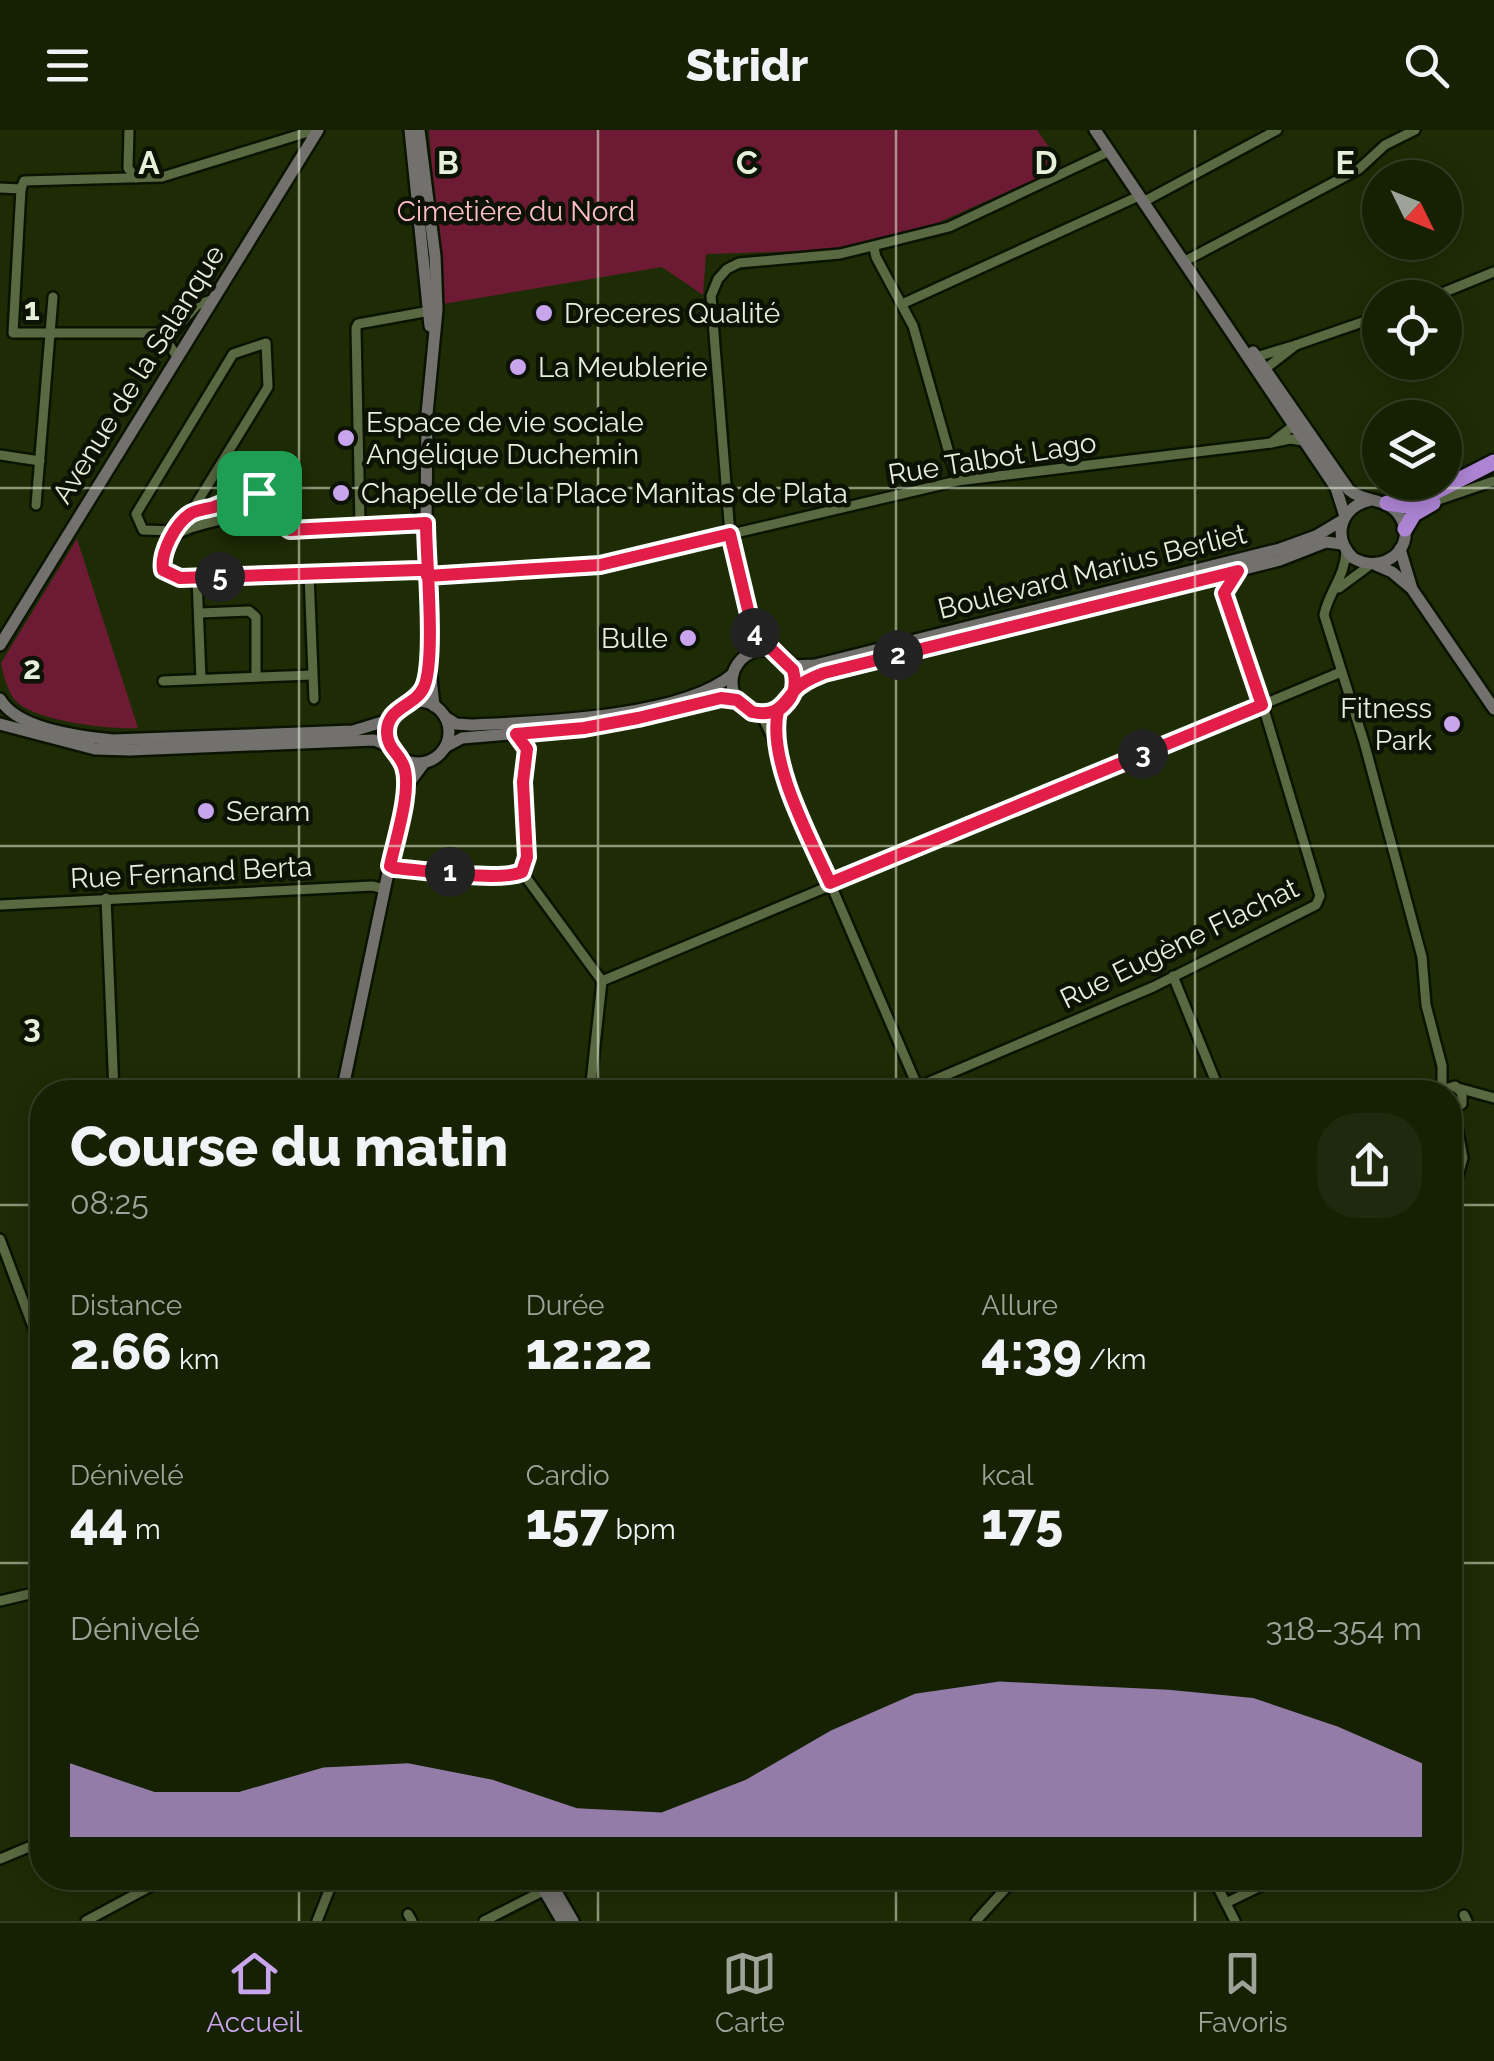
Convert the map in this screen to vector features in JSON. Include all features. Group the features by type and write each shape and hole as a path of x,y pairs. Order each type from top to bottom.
{"highway":[{"path":"1379,502 1408,506 1494,462"},
{"path":"1462,488 1494,471"},
{"path":"1405,530 1414,514 1438,500"}],"main road":[{"path":"410,130 426,223"},
{"path":"419,130 433,310 427,414 426,573 434,706"},
{"path":"1095,130 1228,330 1258,364 1292,426 1340,496 1344,547 1352,558 1392,572 1412,589 1494,710"},
{"name":"Avenue de la Salanque","path":"0,645 316,133"},
{"path":"1212,303 1349,490 1358,498 1379,502 1402,519 1405,530 1400,549 1412,589"},
{"path":"1344,518 1356,505 1379,502"},
{"name":"Boulevard Marius Berliet","path":"791,666 816,665 1247,558 1316,536 1344,518"},
{"name":"Boulevard Marius Berliet","path":"794,690 824,673 1238,571 1326,542 1344,547"},
{"path":"1373,565 1386,562 1400,549"},
{"path":"400,758 424,763 462,738 584,728 721,698 737,700 752,712 778,711 788,704 794,690 791,666 770,651 749,654 733,674 737,700"},
{"path":"389,746 389,720 424,687 429,660"},
{"path":"412,702 434,706 456,724 471,726 595,716 696,695 733,674"},
{"path":"0,698 10,713 30,722 83,737 113,740 353,731 389,720"},
{"path":"445,717 449,727 446,748"},
{"path":"0,724 95,748 130,750 374,740 389,746 405,768 406,787 345,1080"},
{"path":"406,787 424,763"},
{"path":"549,1890 562,1921"},
{"path":"551,1890 573,1921"}],"street":[{"path":"129,130 128,168 136,178"},
{"path":"902,304 1141,199 1276,130"},
{"path":"1185,261 1359,168 1385,145 1415,130"},
{"path":"189,340 171,332 13,333 24,181 175,174 276,135 316,133"},
{"path":"749,654 753,631 730,534 711,296 718,279 739,263 840,254 949,227 1110,151"},
{"path":"0,188 21,189"},
{"path":"874,248 912,326 957,481"},
{"path":"1462,285 1494,272"},
{"path":"36,505 53,297"},
{"path":"178,358 168,343 171,332 198,305 214,300"},
{"path":"360,526 356,328 358,324 433,310"},
{"path":"1258,364 1296,345 1362,322"},
{"path":"201,679 197,578 180,578 163,570 161,560 170,538 177,531 190,514 268,387 266,343 233,354 136,514 143,530 177,531 217,521 224,502"},
{"path":"1272,443 1292,426 1302,430 1318,454 1324,456"},
{"name":"Rue Talbot Lago","path":"197,578 600,565 957,481 1290,439 1303,441"},
{"path":"0,455 40,461"},
{"path":"1462,492 1494,481"},
{"path":"207,487 224,502"},
{"path":"190,514 238,493 275,493 285,528 426,523"},
{"path":"1333,593 1345,572 1344,547"},
{"path":"1373,565 1359,570 1333,593 1324,615 1364,742 1422,958 1426,1006 1442,1066 1441,1080"},
{"name":"Rue Eugène Flachat","path":"941,1080 1174,976 1316,905 1320,896 1224,593 1238,571"},
{"path":"309,574 314,699"},
{"path":"200,613 249,611 256,616 256,676"},
{"path":"753,631 770,651"},
{"path":"602,981 1340,672"},
{"path":"163,681 312,675"},
{"path":"775,743 778,711"},
{"path":"761,714 915,1080"},
{"path":"390,866 493,876 516,876 522,872 527,857 523,782 527,749 516,734"},
{"path":"522,872 602,981 591,1080"},
{"name":"Rue Fernand Berta","path":"0,904 385,888"},
{"path":"106,898 114,1080"},
{"path":"1174,976 1215,1080"},
{"path":"1442,1066 1451,1080"},
{"path":"1462,1089 1492,1098"},
{"path":"1462,1106 1472,1099 1492,1098"},
{"path":"0,1239 30,1319"},
{"path":"0,1601 30,1594"},
{"path":"0,1858 30,1846"},
{"path":"86,1921 144,1890"},
{"path":"317,1921 329,1890"},
{"path":"484,1921 537,1890"},
{"path":"976,1921 1003,1890"},
{"path":"1220,1890 1235,1921"},
{"path":"1226,1902 1251,1890"}],"green space":[{"name":"Cimetière du Nord","path":"429,130 1037,130 1061,164 1060,168 933,225 838,250 706,254 703,295 662,267 443,304"},
{"path":"77,539 138,728 92,726 38,714 15,700 6,683 1,663"}],"place":[{"name":"Dreceres Qualité","path":"544,313"},
{"name":"La Meublerie","path":"518,367"},
{"name":"Espace de vie sociale Angélique Duchemin","path":"346,438"},
{"name":"Chapelle de la Place Manitas de Plata","path":"341,493"},
{"name":"Bulle","path":"688,638"},
{"name":"Fitness Park","path":"1452,724"},
{"name":"Seram","path":"206,811"}],"route":[{"path":"259,493 238,493 220,506 190,514 170,538 161,560 163,570 180,578 418,570 426,570 427,576 543,571 600,565 730,534 753,631 770,651 786,660 796,680 788,704 778,711 775,743 830,883 1262,705 1224,593 1238,571 824,673 794,690 788,704 778,711 752,712 737,700 721,698 584,728 516,734 527,749 523,782 527,857 522,872 516,876 493,876 394,868 390,866 406,787 405,768 389,746 386,732 398,708 412,702 424,687 429,660 426,570 426,523 290,530 281,524 279,497 275,493 259,493"}]}
